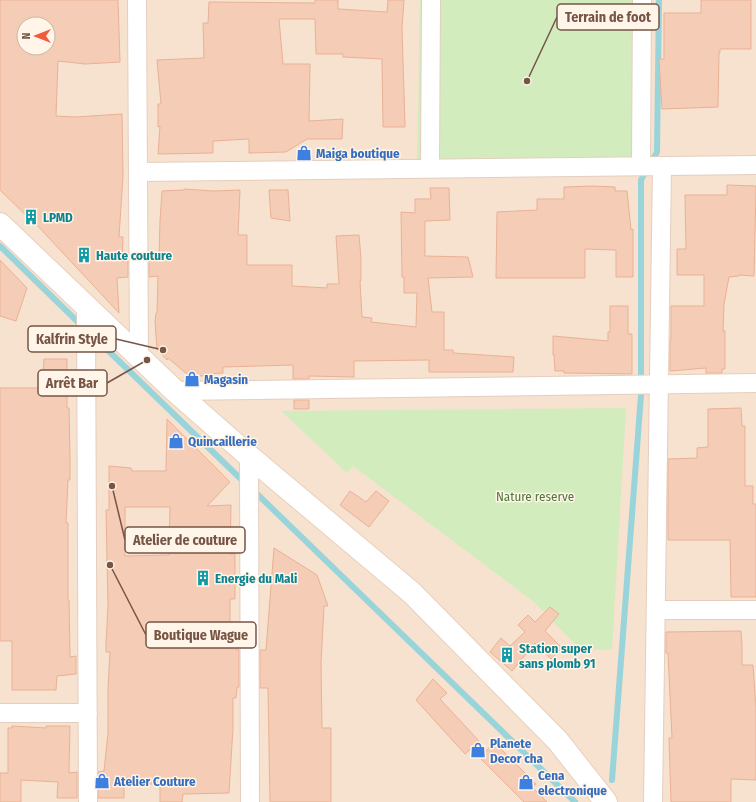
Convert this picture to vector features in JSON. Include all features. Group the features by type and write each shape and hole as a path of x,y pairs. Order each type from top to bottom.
{"street":[{"path":"137,0 139,356"},
{"path":"430,168 431,0"},
{"path":"642,0 651,166 649,384 656,610 653,802"},
{"path":"138,172 756,165"},
{"path":"0,224 176,391 250,456 412,593 558,741 606,802"},
{"path":"86,306 88,802"},
{"path":"176,391 756,383"},
{"path":"250,456 250,802"},
{"path":"656,610 756,610"},
{"path":"0,713 88,713"}],"shaded area":[{"path":"0,0 756,0 756,802 0,802"}],"green space":[{"path":"420,0 637,0 637,163 417,162"},
{"name":"Nature reserve","path":"626,408 612,650 580,649 534,602 353,466 347,473 281,411"}],"building":[{"path":"0,0 118,0 120,62 85,64 58,61 56,116 75,117 122,114 123,176 119,237 123,237 122,261 128,261 128,277 117,278 119,313 34,223 0,190"},
{"path":"315,0 338,0 338,9 387,12 388,0 404,0 402,28 405,127 383,127 382,59 343,57 343,54 316,54 315,19 279,19 283,64 310,64 309,121 343,119 342,139 307,139 286,152 249,153 249,139 213,141 213,153 158,154 160,126 158,127 158,104 161,104 157,60 204,58 203,23 208,23 209,2 315,3"},
{"path":"701,0 751,0 751,49 720,49 718,107 662,109 659,59 664,59 664,13 701,13"},
{"path":"727,185 756,186 754,276 739,275 729,277 724,304 723,331 725,331 725,369 722,369 722,373 706,373 706,368 670,371 671,306 704,306 704,275 677,275 677,249 686,249 685,195 727,195"},
{"path":"564,187 615,187 615,191 627,191 631,230 633,229 633,277 616,277 616,250 585,249 585,278 496,278 497,212 537,210 537,199 564,199"},
{"path":"430,188 449,188 450,220 425,221 425,256 468,257 473,277 428,278 432,312 444,312 444,350 453,350 453,353 514,357 513,372 429,372 429,360 354,361 354,377 309,376 309,379 293,379 293,365 223,367 223,373 204,374 203,376 188,375 168,358 167,360 157,349 155,321 157,313 158,276 149,277 149,259 159,258 162,191 184,189 213,191 240,190 238,235 247,235 247,265 292,265 292,286 327,288 327,284 339,284 336,236 359,235 362,317 372,318 371,322 416,327 417,293 404,293 404,277 402,277 401,212 415,213 415,199 431,199"},
{"path":"269,190 288,190 290,221 271,218"},
{"path":"0,260 27,288 16,321 0,316"},
{"path":"610,306 628,306 628,334 632,334 632,374 564,373 564,371 555,371 553,336 608,341 608,332 610,332"},
{"path":"44,359 67,359 67,408 69,408 70,458 70,480 68,480 66,523 68,523 68,600 70,657 76,656 76,674 57,676 56,690 12,690 12,641 0,641 0,388 42,388"},
{"path":"294,400 309,400 309,409 294,409"},
{"path":"741,408 742,426 745,426 745,486 753,486 753,504 756,504 756,597 731,597 730,540 668,540 668,459 697,458 697,448 708,447 708,409"},
{"path":"167,419 230,482 207,506 231,505 230,554 235,554 235,599 230,599 230,630 237,630 236,650 239,650 239,687 237,687 236,698 233,698 233,728 229,793 183,794 182,802 160,802 160,784 124,784 124,798 98,798 98,772 104,771 108,733 110,652 106,652 108,605 106,510 109,510 109,466 131,468 132,471 166,471","holes":["125,507 170,507 169,555 125,556"]},
{"path":"350,491 366,502 376,491 389,501 369,527 340,505"},
{"path":"274,548 317,575 328,606 324,606 321,663 322,728 331,728 331,802 270,802 268,688 260,688 260,650 266,650"},
{"path":"550,607 559,614 545,631 562,648 551,659 535,643 512,671 490,652 501,638 510,646 525,632 518,625 528,615 535,622"},
{"path":"741,631 742,665 753,665 756,708 756,780 731,779 731,802 671,802 669,738 672,738 666,632"},
{"path":"433,679 447,693 440,699 479,741 465,754 416,700"},
{"path":"12,726 46,728 46,726 70,726 69,773 77,772 77,798 57,798 58,782 21,780 21,802 0,802 0,773 8,773 8,728 12,728"},
{"path":"494,742 536,784 532,787 547,802 524,802 480,758"}],"waterway":[{"path":"612,780 641,395 641,180 657,152 659,0"},
{"path":"0,246 82,326"},
{"path":"90,333 245,483"},
{"path":"253,490 575,802"}],"place":[{"name":"Terrain de foot","path":"527,81"},
{"name":"Maiga boutique","path":"304,153"},
{"name":"LPMD","path":"31,217"},
{"name":"Haute couture","path":"84,255"},
{"name":"Kalfrin Style","path":"163,350"},
{"name":"Arrêt Bar","path":"147,360"},
{"name":"Magasin","path":"192,379"},
{"name":"Quincaillerie","path":"176,441"},
{"name":"Atelier de couture","path":"112,486"},
{"name":"Boutique Wague","path":"110,565"},
{"name":"Energie du Mali","path":"203,578"},
{"name":"Station super sans plomb 91","path":"507,655"},
{"name":"Planete Decor cha","path":"478,750"},
{"name":"Atelier Couture","path":"102,781"},
{"name":"Cena electronique","path":"526,782"}]}
